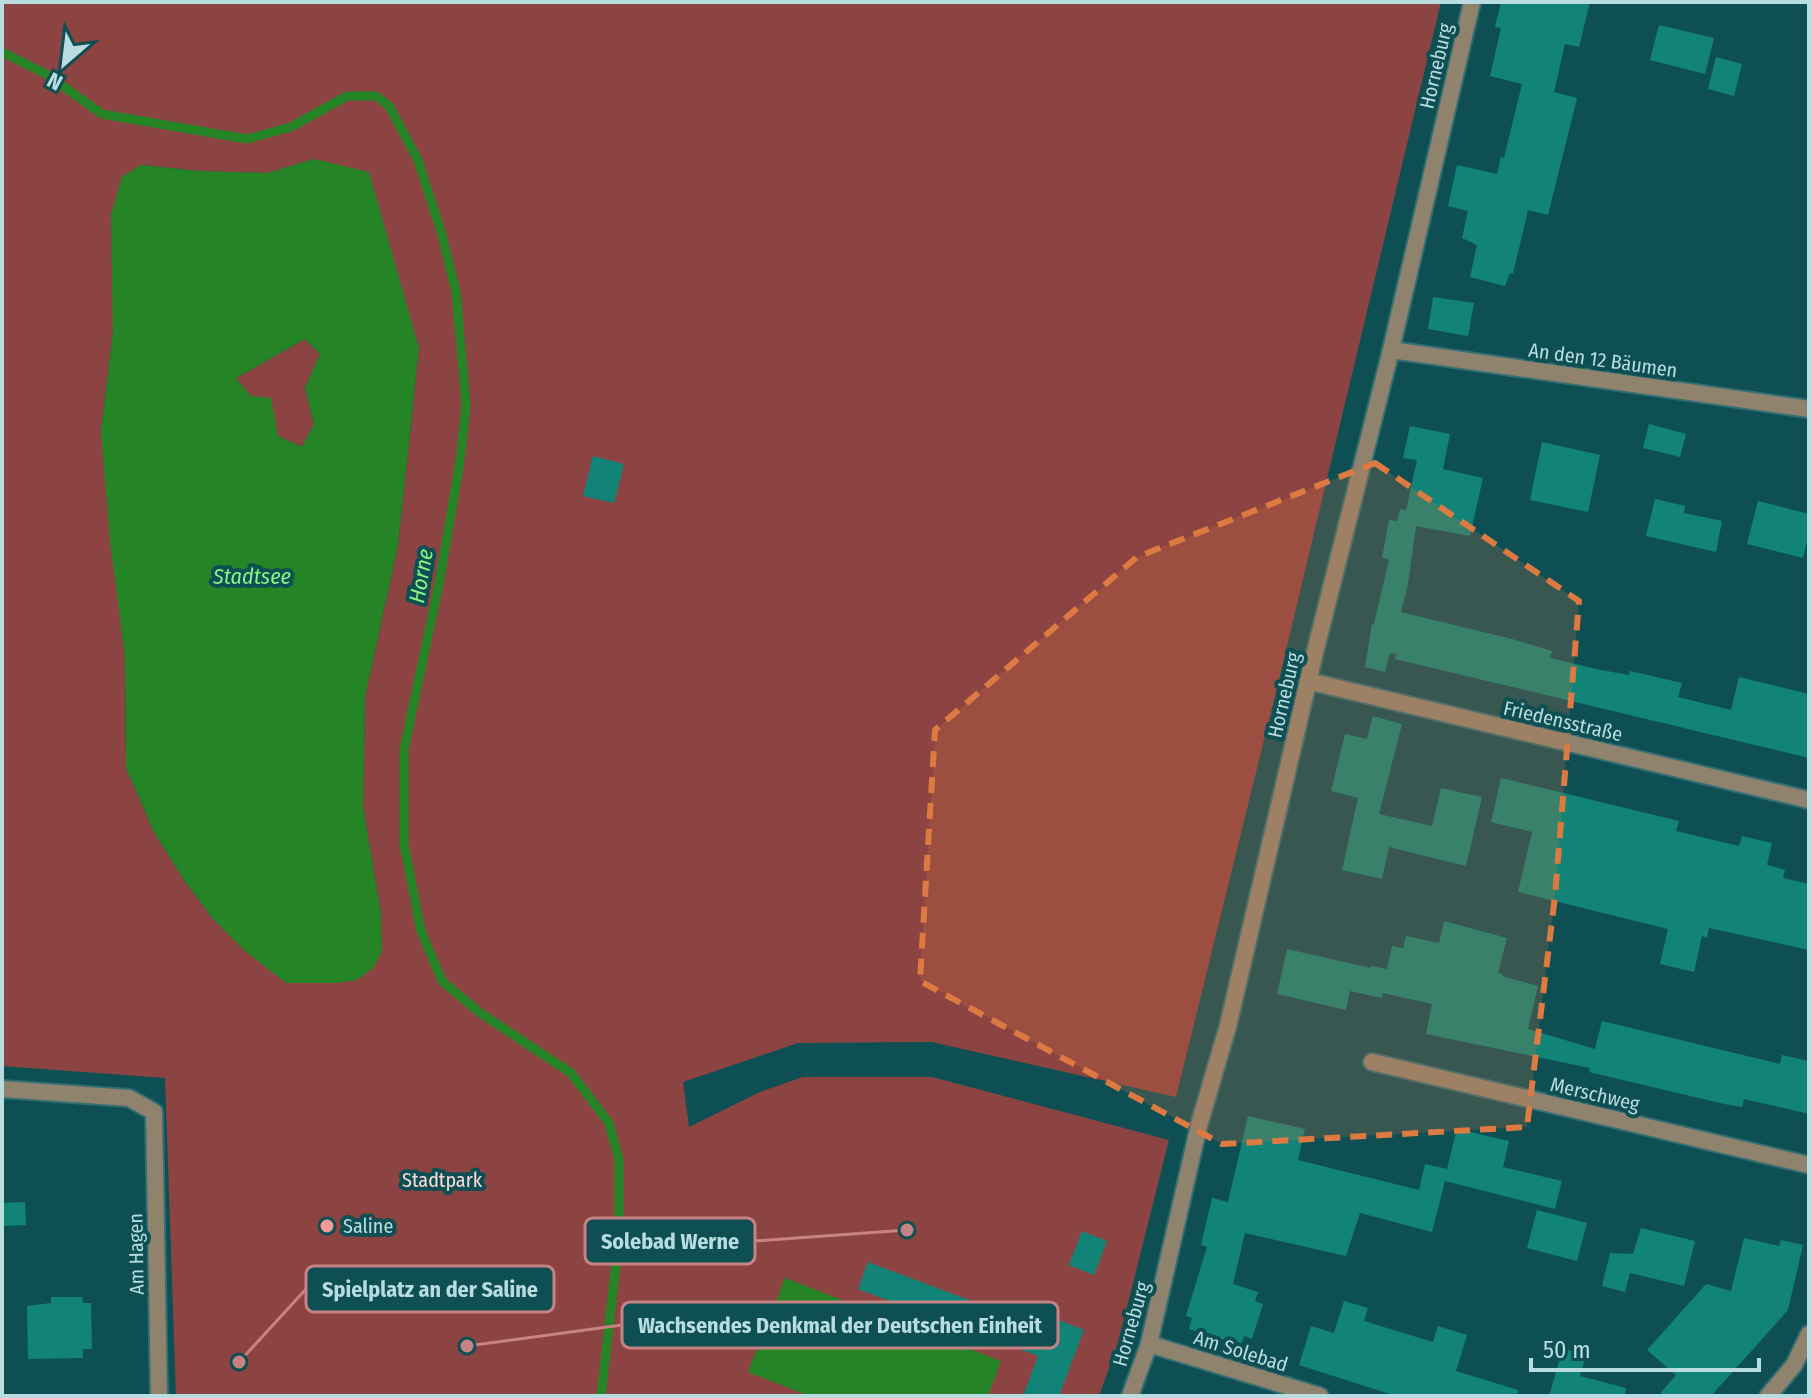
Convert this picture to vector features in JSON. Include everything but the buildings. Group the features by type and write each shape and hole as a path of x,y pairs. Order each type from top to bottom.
{"street":[{"name":"Horneburg","path":"1130,1396 1149,1344 1199,1125 1228,1026 1472,2"},
{"name":"An den 12 Bäumen","path":"1391,350 1809,409"},
{"name":"Friedensstraße","path":"1308,681 1809,800"},
{"name":"Merschweg","path":"1372,1062 1809,1165"},
{"name":"Am Hagen","path":"2,1089 129,1098 154,1112 159,1396"},
{"path":"1768,1396 1794,1365 1809,1334"},
{"name":"Am Solebad","path":"1149,1344 1320,1396"}],"highlighted area":[{"path":"1375,463 1579,601 1555,896 1527,1127 1222,1144 920,981 935,730 1137,557"}],"green space":[{"name":"Stadtpark","path":"2,2 1441,2 1176,1097 932,1042 798,1043 683,1082 689,1127 760,1092 803,1077 932,1077 1169,1140 1118,1343 1099,1396 176,1396 165,1078 2,1066","holes":["314,159 419,348 398,545 365,697 363,806 381,915 357,980 287,983 213,919 154,832 126,768 125,657 101,432 113,332 141,165 268,173"]},
{"path":"305,339 320,354 305,388 314,424 302,447 278,436 236,378"}],"water":[{"name":"Stadtsee","path":"314,159 369,172 419,348 398,545 365,697 363,806 381,915 382,951 373,968 357,980 336,983 286,983 244,950 213,919 154,832 126,768 125,657 110,541 101,432 113,332 111,215 122,177 141,165 268,173","holes":["305,339 320,354 305,388 314,424 302,447 278,436 271,398 251,396 236,378"]},
{"path":"785,1278 1001,1361 988,1396 810,1396 748,1372"}],"waterway":[{"name":"Horne","path":"2,52 46,74 102,114 247,139 291,127 347,96 376,96 389,106 418,160 456,292 466,405 460,461 439,584 404,749 404,844 421,931 442,981 479,1012 571,1073 609,1123 619,1160 619,1237 601,1396"}],"place":[{"name":"Saline","path":"327,1226"},
{"name":"Solebad Werne","path":"907,1230"},
{"name":"Wachsendes Denkmal der Deutschen Einheit","path":"467,1346"},
{"name":"Spielplatz an der Saline","path":"239,1362"}]}
